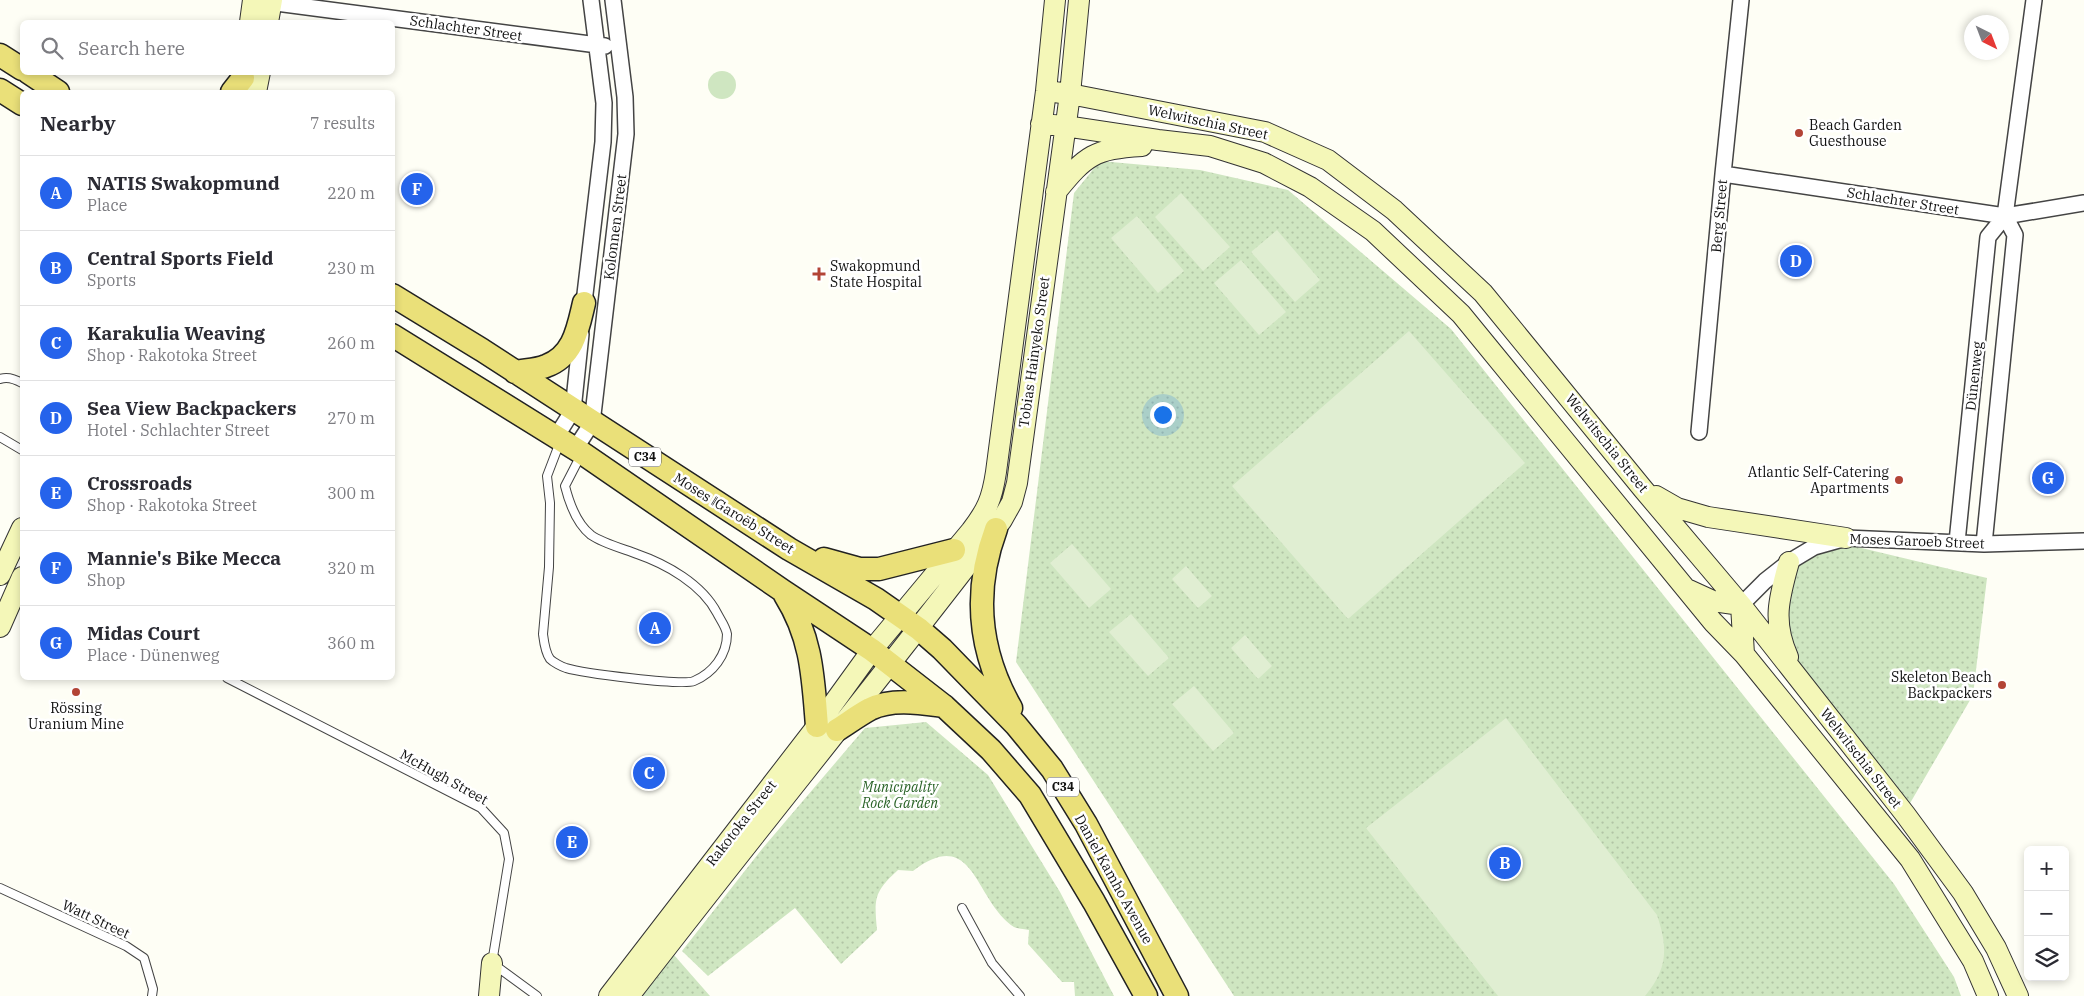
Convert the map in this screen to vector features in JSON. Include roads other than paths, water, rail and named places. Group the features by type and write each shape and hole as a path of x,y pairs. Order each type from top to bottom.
{"main road":[{"path":"0,55 20,68"},
{"path":"32,75 55,90"},
{"path":"0,90 20,103"},
{"name":"Moses ǁGaroëb Street","path":"395,297 516,372 789,549 876,599 900,616"},
{"path":"516,372 546,366 567,351 575,340 584,303"},
{"name":"C34","path":"395,337 568,445 891,664"},
{"path":"996,529 987,553 983,573 981,611 987,650 998,684 1029,740"},
{"path":"789,549 840,565 860,569 880,569 954,550"},
{"path":"783,591 795,611 805,636 827,728 872,708 892,703 944,706"},
{"name":"Daniel Kamho Avenue","path":"900,616 919,629 961,666 1029,740 1052,769 1086,824 1177,996"},
{"name":"Daniel Kamho Avenue","path":"891,664 944,706 990,750 1030,795 1094,902 1146,996"}],"street":[{"name":"Schlachter Street","path":"263,0 619,49"},
{"path":"251,20 263,0"},
{"path":"263,0 268,20"},
{"name":"Kolonnen Street","path":"568,445 603,142 604,103 591,0"},
{"name":"Kolonnen Street","path":"568,445 592,423 626,134 625,98 612,0"},
{"name":"Tobias Hainyeko Street","path":"872,650 985,513 993,492 1046,91 1055,0"},
{"name":"Tobias Hainyeko Street","path":"891,664 996,529 1012,502 1017,483 1070,94 1079,0"},
{"name":"Berg Street","path":"1699,432 1741,0"},
{"path":"2005,216 2034,0"},
{"name":"Welwitschia Street","path":"1046,91 1265,132 1328,160 1394,210 1483,292 1643,489 1741,605 1905,814 1963,893 1996,948 2018,996"},
{"name":"Welwitschia Street","path":"1041,124 1210,146 1264,162 1310,187 1374,231 1461,314 1713,622 1744,654 1910,859 1938,901 1973,960 1988,996"},
{"path":"1056,192 1078,166 1094,154 1114,148 1142,146 1158,140"},
{"name":"Schlachter Street","path":"1723,174 2005,216 2084,204"},
{"name":"Dünenweg","path":"1957,542 1988,237 2005,216 2015,236 1984,544"},
{"path":"1643,489 1677,508 1708,517 1846,538"},
{"path":"9,570 20,534"},
{"name":"Moses Garoeb Street","path":"1741,605 1765,581 1789,562 1814,547 1846,538 1984,544 2084,541"},
{"path":"1789,562 1777,612 1782,642 1797,678"},
{"path":"0,627 20,582"},
{"path":"1687,589 1713,601 1741,605 1744,654"},
{"name":"Rakotoka Street","path":"629,996 827,728 872,650"},
{"name":"Rakotoka Street","path":"609,996 827,728 891,664"},
{"path":"489,996 492,963"}],"lane":[{"path":"0,379 5,377 20,382"},
{"path":"0,437 20,449"},
{"path":"568,445 564,486 570,508 591,535 664,565 702,593 713,605 727,632 725,646 716,667 693,681 679,682 608,675 566,668 551,660 544,644 543,634 549,567 550,503 547,476 568,445"},
{"name":"McHugh Street","path":"231,680 481,808 504,833 509,859 492,963"},
{"name":"Watt Street","path":"0,888 126,946 144,958 152,996"},
{"path":"962,908 992,963 1020,996"},
{"path":"492,963 537,996"}],"place":[{"name":"Beach Garden Guesthouse","path":"1799,133"},
{"name":"Mannie's Bike Mecca","path":"417,189"},
{"name":"Sea View Backpackers","path":"1796,261"},
{"name":"Swakopmund State Hospital","path":"819,274"},
{"name":"Midas Court","path":"2048,478"},
{"name":"Atlantic Self-Catering Apartments","path":"1899,480"},
{"name":"NATIS Swakopmund","path":"655,628"},
{"name":"Skeleton Beach Backpackers","path":"2002,685"},
{"name":"Rössing Uranium Mine","path":"76,692"},
{"name":"Karakulia Weaving","path":"649,773"},
{"name":"Crossroads","path":"572,842"},
{"name":"Central Sports Field","path":"1505,863"}],"park label":[{"name":"Municipality Rock Garden","path":"900,796"}]}
